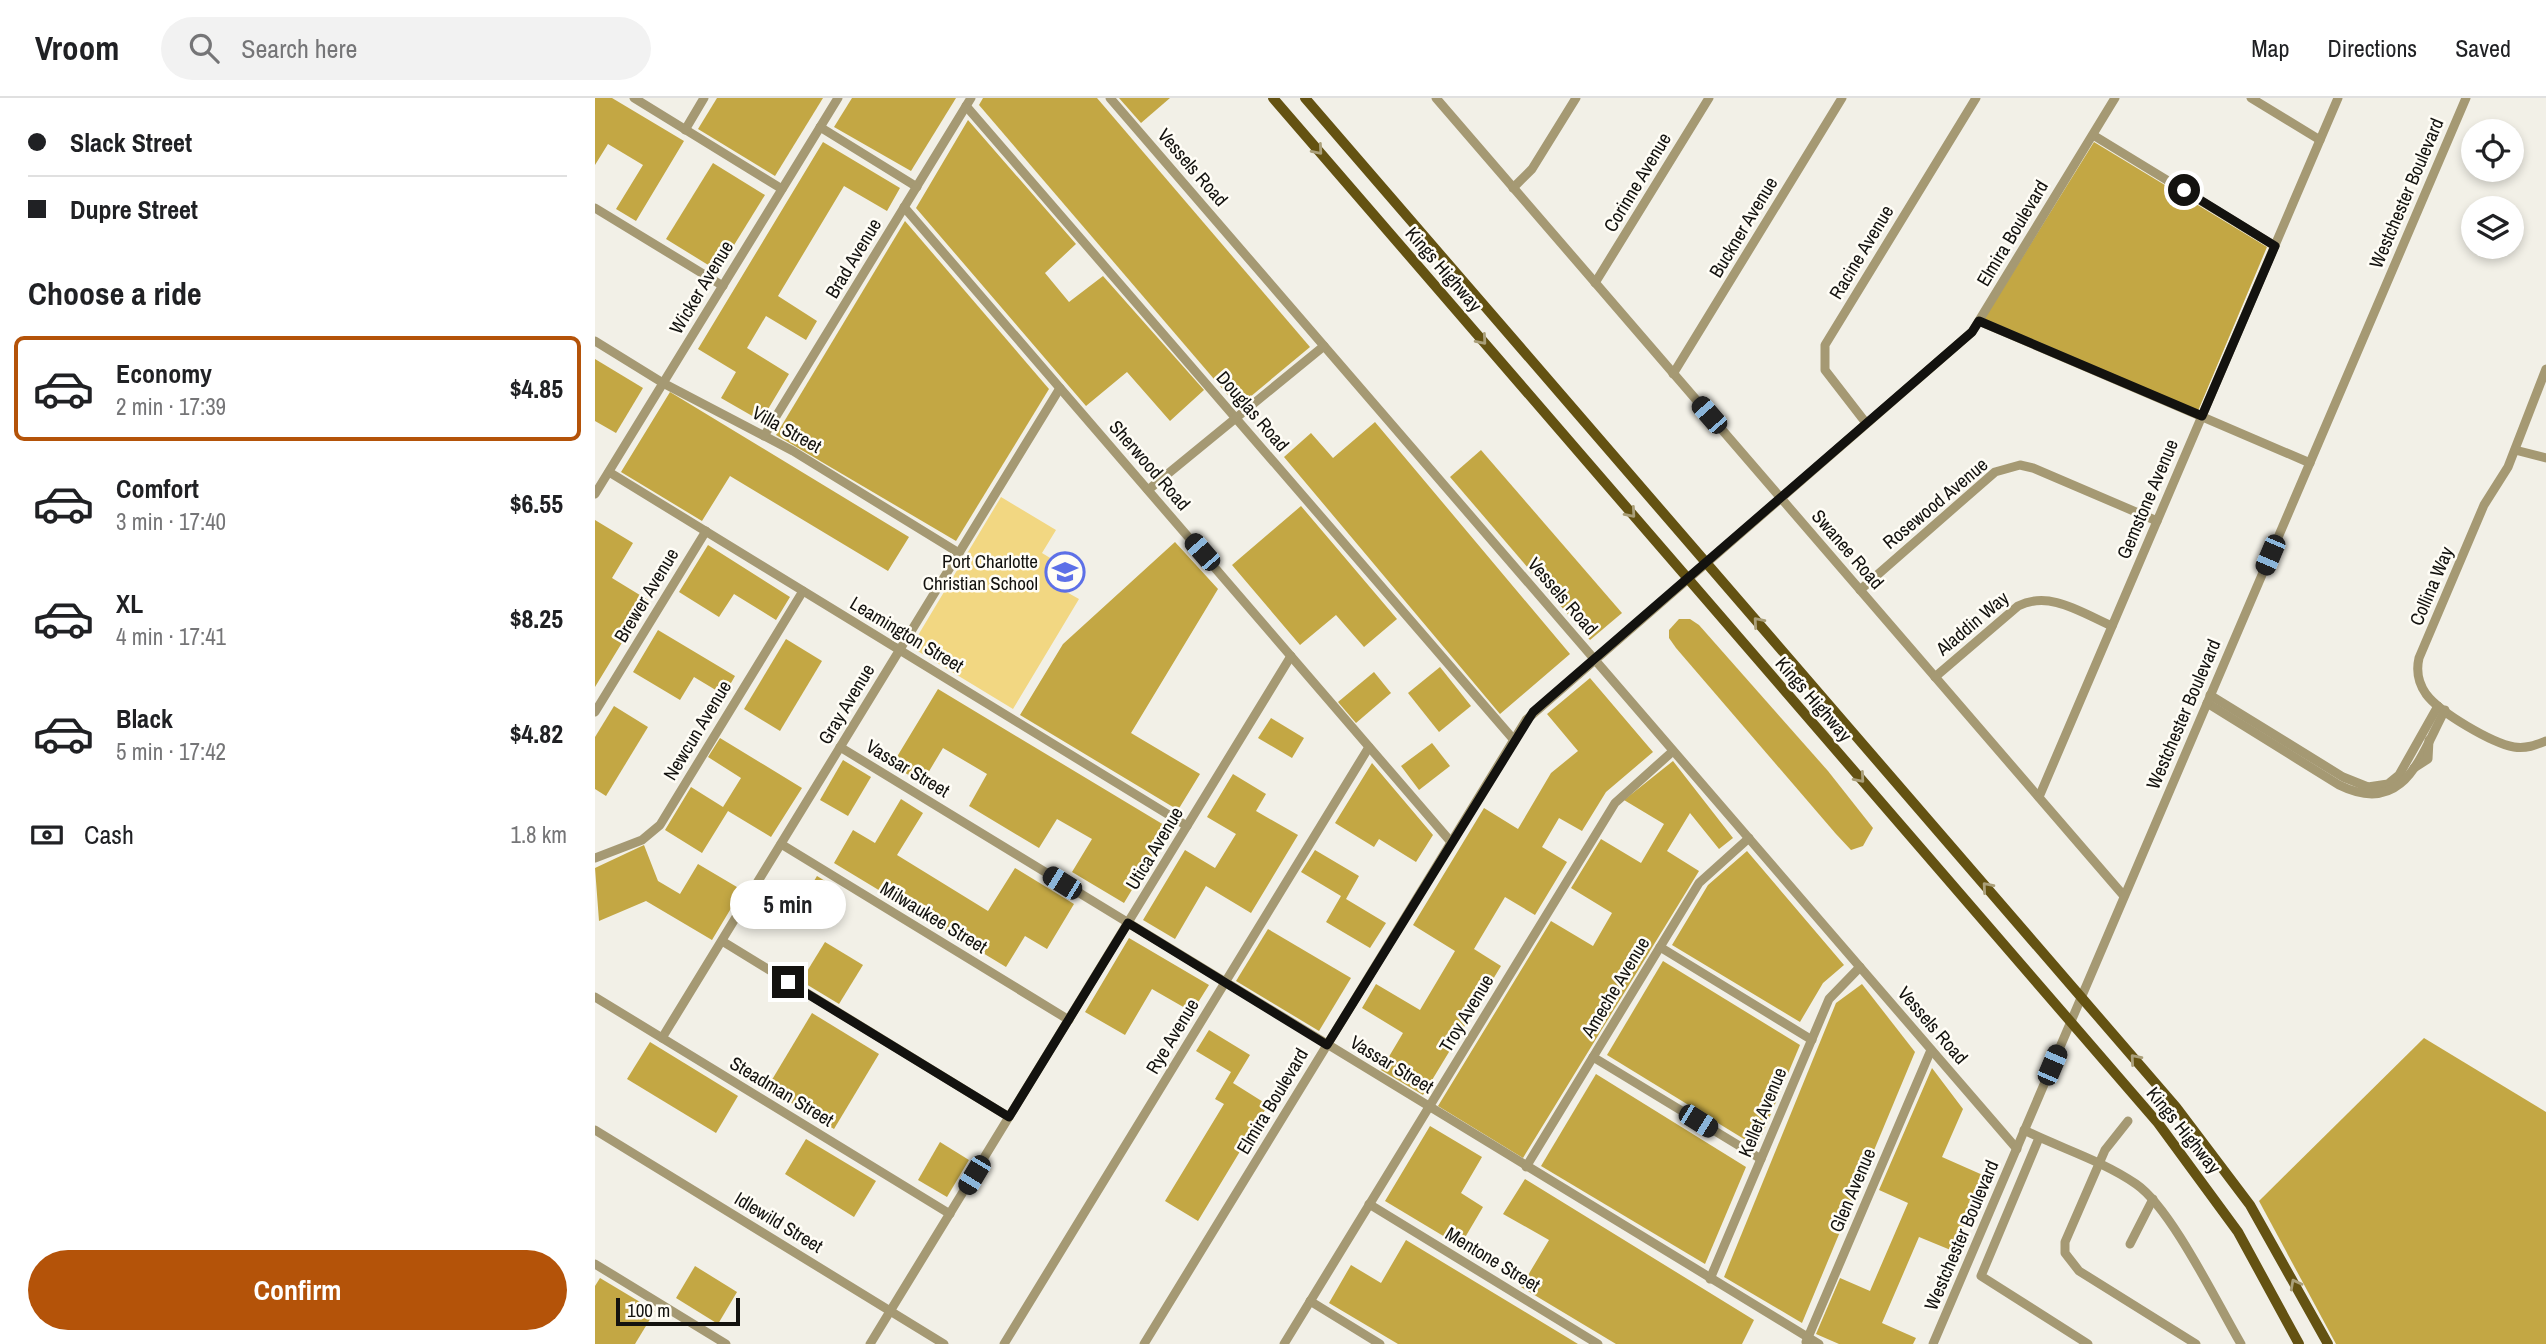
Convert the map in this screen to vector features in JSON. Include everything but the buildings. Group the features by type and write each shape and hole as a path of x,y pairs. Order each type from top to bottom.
{"main road":[{"name":"Kings Highway","path":"1273,98 2158,1123 2213,1194 2253,1258 2299,1344"},
{"name":"Kings Highway","path":"1305,98 2176,1107 2233,1180 2277,1250 2327,1344"}],"street":[{"path":"634,98 782,189"},
{"path":"685,130 704,98"},
{"name":"Wicker Avenue","path":"595,494 838,98"},
{"name":"Vessels Road","path":"1110,98 2017,1149"},
{"path":"1513,188 1532,169 1576,98"},
{"name":"Corinne Avenue","path":"1595,283 1709,98"},
{"name":"Buckner Avenue","path":"1673,374 1842,98"},
{"name":"Racine Avenue","path":"1867,424 1825,370 1825,345 1976,98"},
{"name":"Elmira Boulevard","path":"1144,1344 1533,712 1972,332 2116,98"},
{"path":"2251,98 2320,141"},
{"name":"Gemstone Avenue","path":"2039,797 2338,98"},
{"name":"Westchester Boulevard","path":"1933,1344 2466,98"},
{"name":"Swanee Road","path":"1439,100 2124,896"},
{"name":"Brad Avenue","path":"764,436 969,102"},
{"name":"Douglas Road","path":"969,102 1236,418 1514,740"},
{"path":"820,127 917,187"},
{"path":"2093,135 2275,246"},
{"name":"Sherwood Road","path":"904,207 1451,842"},
{"path":"595,208 723,286"},
{"path":"1979,321 2310,463"},
{"name":"Villa Street","path":"595,341 663,383 764,436 959,553"},
{"path":"1148,490 1324,346"},
{"name":"Collina Way","path":"2546,369 2518,435 2515,450 2504,475 2484,505 2419,658 2419,679 2424,691 2441,708 2504,745 2525,748 2546,741"},
{"name":"Gray Avenue","path":"662,1038 1060,388"},
{"path":"2515,450 2546,458"},
{"name":"Rosewood Avenue","path":"1860,590 1996,472 2007,467 2033,468 2157,521"},
{"name":"Leamington Street","path":"609,472 1188,826"},
{"name":"Brewer Avenue","path":"595,712 706,531"},
{"name":"Newcun Avenue","path":"595,858 642,840 660,825 803,591"},
{"name":"Aladdin Way","path":"1935,677 2018,606 2030,600 2056,601 2112,626"},
{"name":"Utica Avenue","path":"870,1344 1291,656"},
{"path":"2209,699 2343,782 2382,790 2399,786 2414,768 2428,759 2429,734"},
{"path":"2382,790 2399,775 2429,734 2441,708"},
{"name":"Vassar Street","path":"840,747 1710,1279 1807,1342 1819,1344"},
{"name":"Rye Avenue","path":"1004,1344 1369,747"},
{"name":"Troy Avenue","path":"1284,1344 1615,803 1673,751"},
{"name":"Ameche Avenue","path":"1526,1167 1706,875 1749,838"},
{"name":"Milwaukee Street","path":"781,844 1069,1020"},
{"path":"722,941 1009,1117"},
{"path":"1660,947 1812,1040"},
{"name":"Kellet Avenue","path":"1710,1279 1812,1040 1837,988 1860,967"},
{"name":"Steadman Street","path":"595,997 950,1214"},
{"name":"Glen Avenue","path":"1807,1342 1931,1050"},
{"path":"1593,1057 1761,1159"},
{"path":"2128,1121 2105,1150 2065,1242 2070,1263 2196,1344"},
{"name":"Idlewild Street","path":"595,1130 944,1344"},
{"path":"2025,1130 2127,1178 2154,1199 2241,1344"},
{"path":"2039,1138 1981,1276 2088,1344"},
{"path":"2130,1244 2154,1199"},
{"name":"Mentone Street","path":"1369,1204 1598,1344"},
{"path":"595,1264 726,1344"},
{"path":"1310,1301 1380,1344"}],"shaded area":[{"path":"595,98 612,98 684,141 636,221 616,209 643,165 608,144 595,165"},
{"path":"717,98 823,98 775,176 698,129"},
{"path":"852,98 956,98 911,171 834,127"},
{"path":"983,98 1097,98 1310,347 1238,407 979,105"},
{"path":"1119,98 1170,98 1141,123"},
{"path":"968,120 1076,244 1045,273 1069,302 1103,276 1204,390 1170,421 1127,372 1086,406 916,208"},
{"path":"823,142 900,188 887,211 844,186 778,296 817,321 806,340 766,316 747,348 789,374 761,421 721,398 736,372 698,349"},
{"path":"2094,142 2267,247 2198,411 1984,319"},
{"path":"713,163 765,195 718,271 666,239"},
{"path":"905,221 1049,389 956,541 776,435"},
{"path":"595,359 643,388 616,433 595,421"},
{"path":"670,392 909,537 888,571 730,476 702,521 621,472"},
{"path":"1375,422 1570,654 1500,714 1284,457 1311,433 1333,458"},
{"path":"1481,450 1622,613 1590,640 1450,477"},
{"path":"1001,497 1056,530 1042,553 1065,567 1054,585 1079,599 1013,709 911,647"},
{"path":"1301,506 1397,619 1364,647 1336,615 1300,645 1232,565"},
{"path":"595,520 633,543 612,578 648,600 595,687"},
{"path":"1175,542 1218,589 1131,733 1200,774 1178,810 1020,715 1063,644"},
{"path":"708,545 790,597 776,620 734,594 719,617 679,592"},
{"path":"1679,619 1690,619 1699,625 1828,771 1873,828 1863,846 1851,850 1676,648 1669,638 1669,630"},
{"path":"658,630 735,676 724,695 694,677 680,700 633,672"},
{"path":"786,639 822,661 780,731 744,709"},
{"path":"1440,667 1471,706 1439,732 1408,693"},
{"path":"1374,672 1391,693 1356,723 1338,702"},
{"path":"1590,678 1653,752 1606,792 1582,831 1559,818 1542,847 1567,862 1535,915 1505,897 1474,949 1501,966 1423,1095 1381,1070 1403,1033 1362,1008 1376,984 1420,1010 1455,951 1413,925 1484,808 1518,829 1551,773 1578,751 1547,714"},
{"path":"938,689 1169,828 1124,903 1072,872 1092,839 1057,819 1039,848 969,806 987,774 943,748 922,783 892,765"},
{"path":"614,706 648,727 606,796 595,789 595,737"},
{"path":"1271,718 1304,738 1292,758 1258,738"},
{"path":"720,738 802,788 771,837 728,811 702,853 665,830 691,787 723,807 741,778 708,757"},
{"path":"1432,743 1450,766 1419,790 1401,766"},
{"path":"843,760 871,777 848,816 820,800"},
{"path":"1673,761 1733,838 1719,849 1690,813 1667,851 1699,871 1523,1158 1438,1106 1551,921 1593,946 1612,913 1571,888 1601,839 1641,863 1664,824 1624,800"},
{"path":"1372,763 1433,835 1416,862 1379,839 1374,847 1335,823"},
{"path":"1233,774 1266,794 1256,811 1298,835 1251,913 1206,886 1175,939 1143,920 1185,850 1215,868 1236,834 1207,817"},
{"path":"901,799 923,813 897,855 988,911 1015,868 1074,904 1047,949 1025,936 1006,967 834,863 853,830 875,843"},
{"path":"644,845 658,881 680,894 698,864 742,890 712,940 646,901 599,921 595,868"},
{"path":"1315,850 1359,876 1346,899 1386,923 1370,948 1326,922 1341,896 1301,872"},
{"path":"1747,851 1844,965 1823,983 1800,1022 1672,945 1708,885"},
{"path":"817,876 840,890 817,928 794,914"},
{"path":"1268,929 1351,978 1319,1031 1236,981"},
{"path":"1129,938 1209,985 1192,1012 1152,989 1125,1035 1085,1012"},
{"path":"825,942 863,965 839,1004 801,981"},
{"path":"1663,961 1800,1045 1757,1147 1607,1055"},
{"path":"1862,984 1915,1052 1802,1323 1724,1277 1836,1003"},
{"path":"812,1013 879,1054 834,1129 767,1088"},
{"path":"1209,1030 1250,1055 1233,1083 1268,1105 1198,1221 1165,1201 1224,1104 1215,1099 1231,1072 1196,1051"},
{"path":"2424,1038 2546,1112 2546,1344 2336,1344 2259,1201"},
{"path":"650,1042 738,1096 716,1133 627,1079"},
{"path":"1932,1068 1963,1109 1942,1157 1985,1176 1953,1251 1919,1237 1882,1323 1916,1338 1913,1344 1839,1344 1816,1334 1840,1278 1870,1291 1908,1203 1879,1190"},
{"path":"1596,1074 1746,1167 1705,1264 1541,1166"},
{"path":"1430,1126 1482,1157 1461,1193 1483,1207 1460,1246 1385,1201"},
{"path":"806,1139 876,1181 854,1217 785,1174"},
{"path":"940,1142 969,1160 947,1197 918,1180"},
{"path":"1525,1179 1754,1320 1742,1344 1616,1344 1521,1287 1549,1240 1503,1214"},
{"path":"1406,1240 1578,1344 1398,1344 1329,1303 1351,1265 1381,1283"},
{"path":"695,1266 737,1292 718,1324 676,1298"},
{"path":"600,1278 655,1311 635,1344 595,1344 595,1286"}],"place":[{"name":"Port Charlotte Christian School","path":"1065,572"}],"route":[{"path":"788,982 1009,1117 1128,923 1327,1045 1533,712 1972,332 1979,321 2202,416 2275,246 2184,190"}]}
